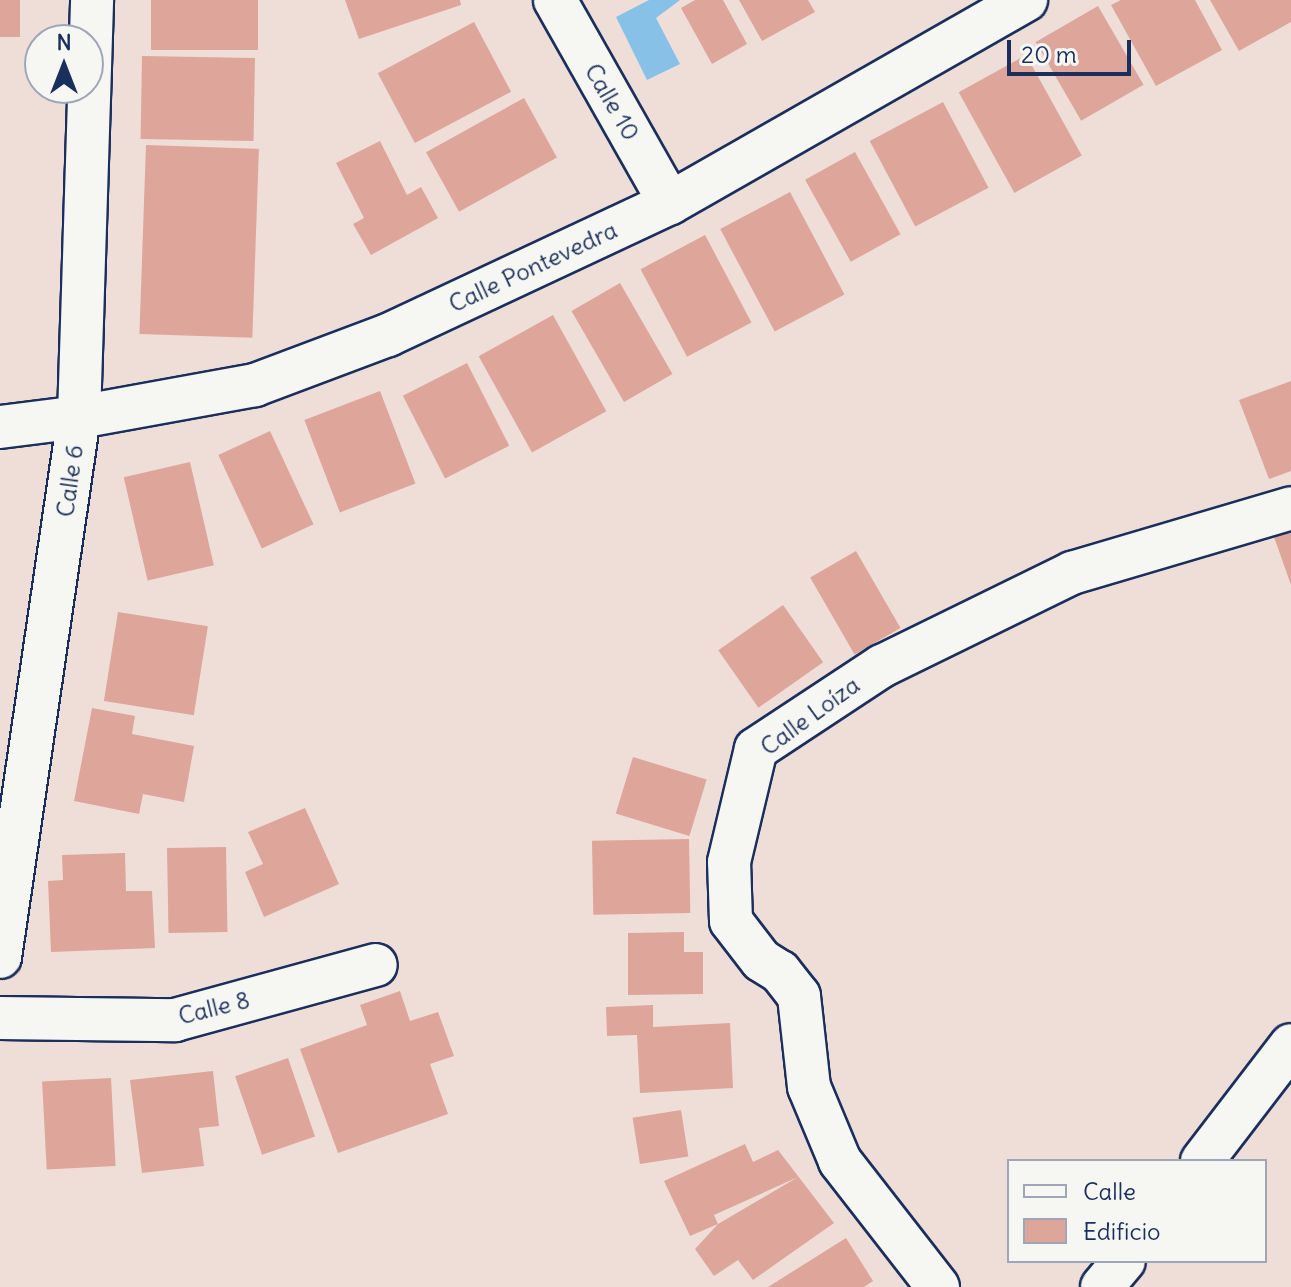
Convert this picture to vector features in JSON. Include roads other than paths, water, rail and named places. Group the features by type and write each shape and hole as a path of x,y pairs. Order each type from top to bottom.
{"street":[{"name":"Calle 6","path":"0,957 79,417 92,0"},
{"name":"Calle 10","path":"555,0 670,203"},
{"name":"Calle Pontevedra","path":"0,427 79,417 255,385 388,335 670,203 1026,0"},
{"name":"Calle Loíza","path":"938,1287 840,1161 809,1087 799,996 780,972 761,960 731,921 729,862 756,749 882,666 1072,573 1291,508"},
{"name":"Calle 8","path":"0,1018 175,1020 376,965"},
{"path":"1204,1159 1291,1045"},
{"path":"1102,1287 1122,1263"}],"water":[{"path":"649,0 680,0 656,18 680,64 647,80 616,17"}]}
